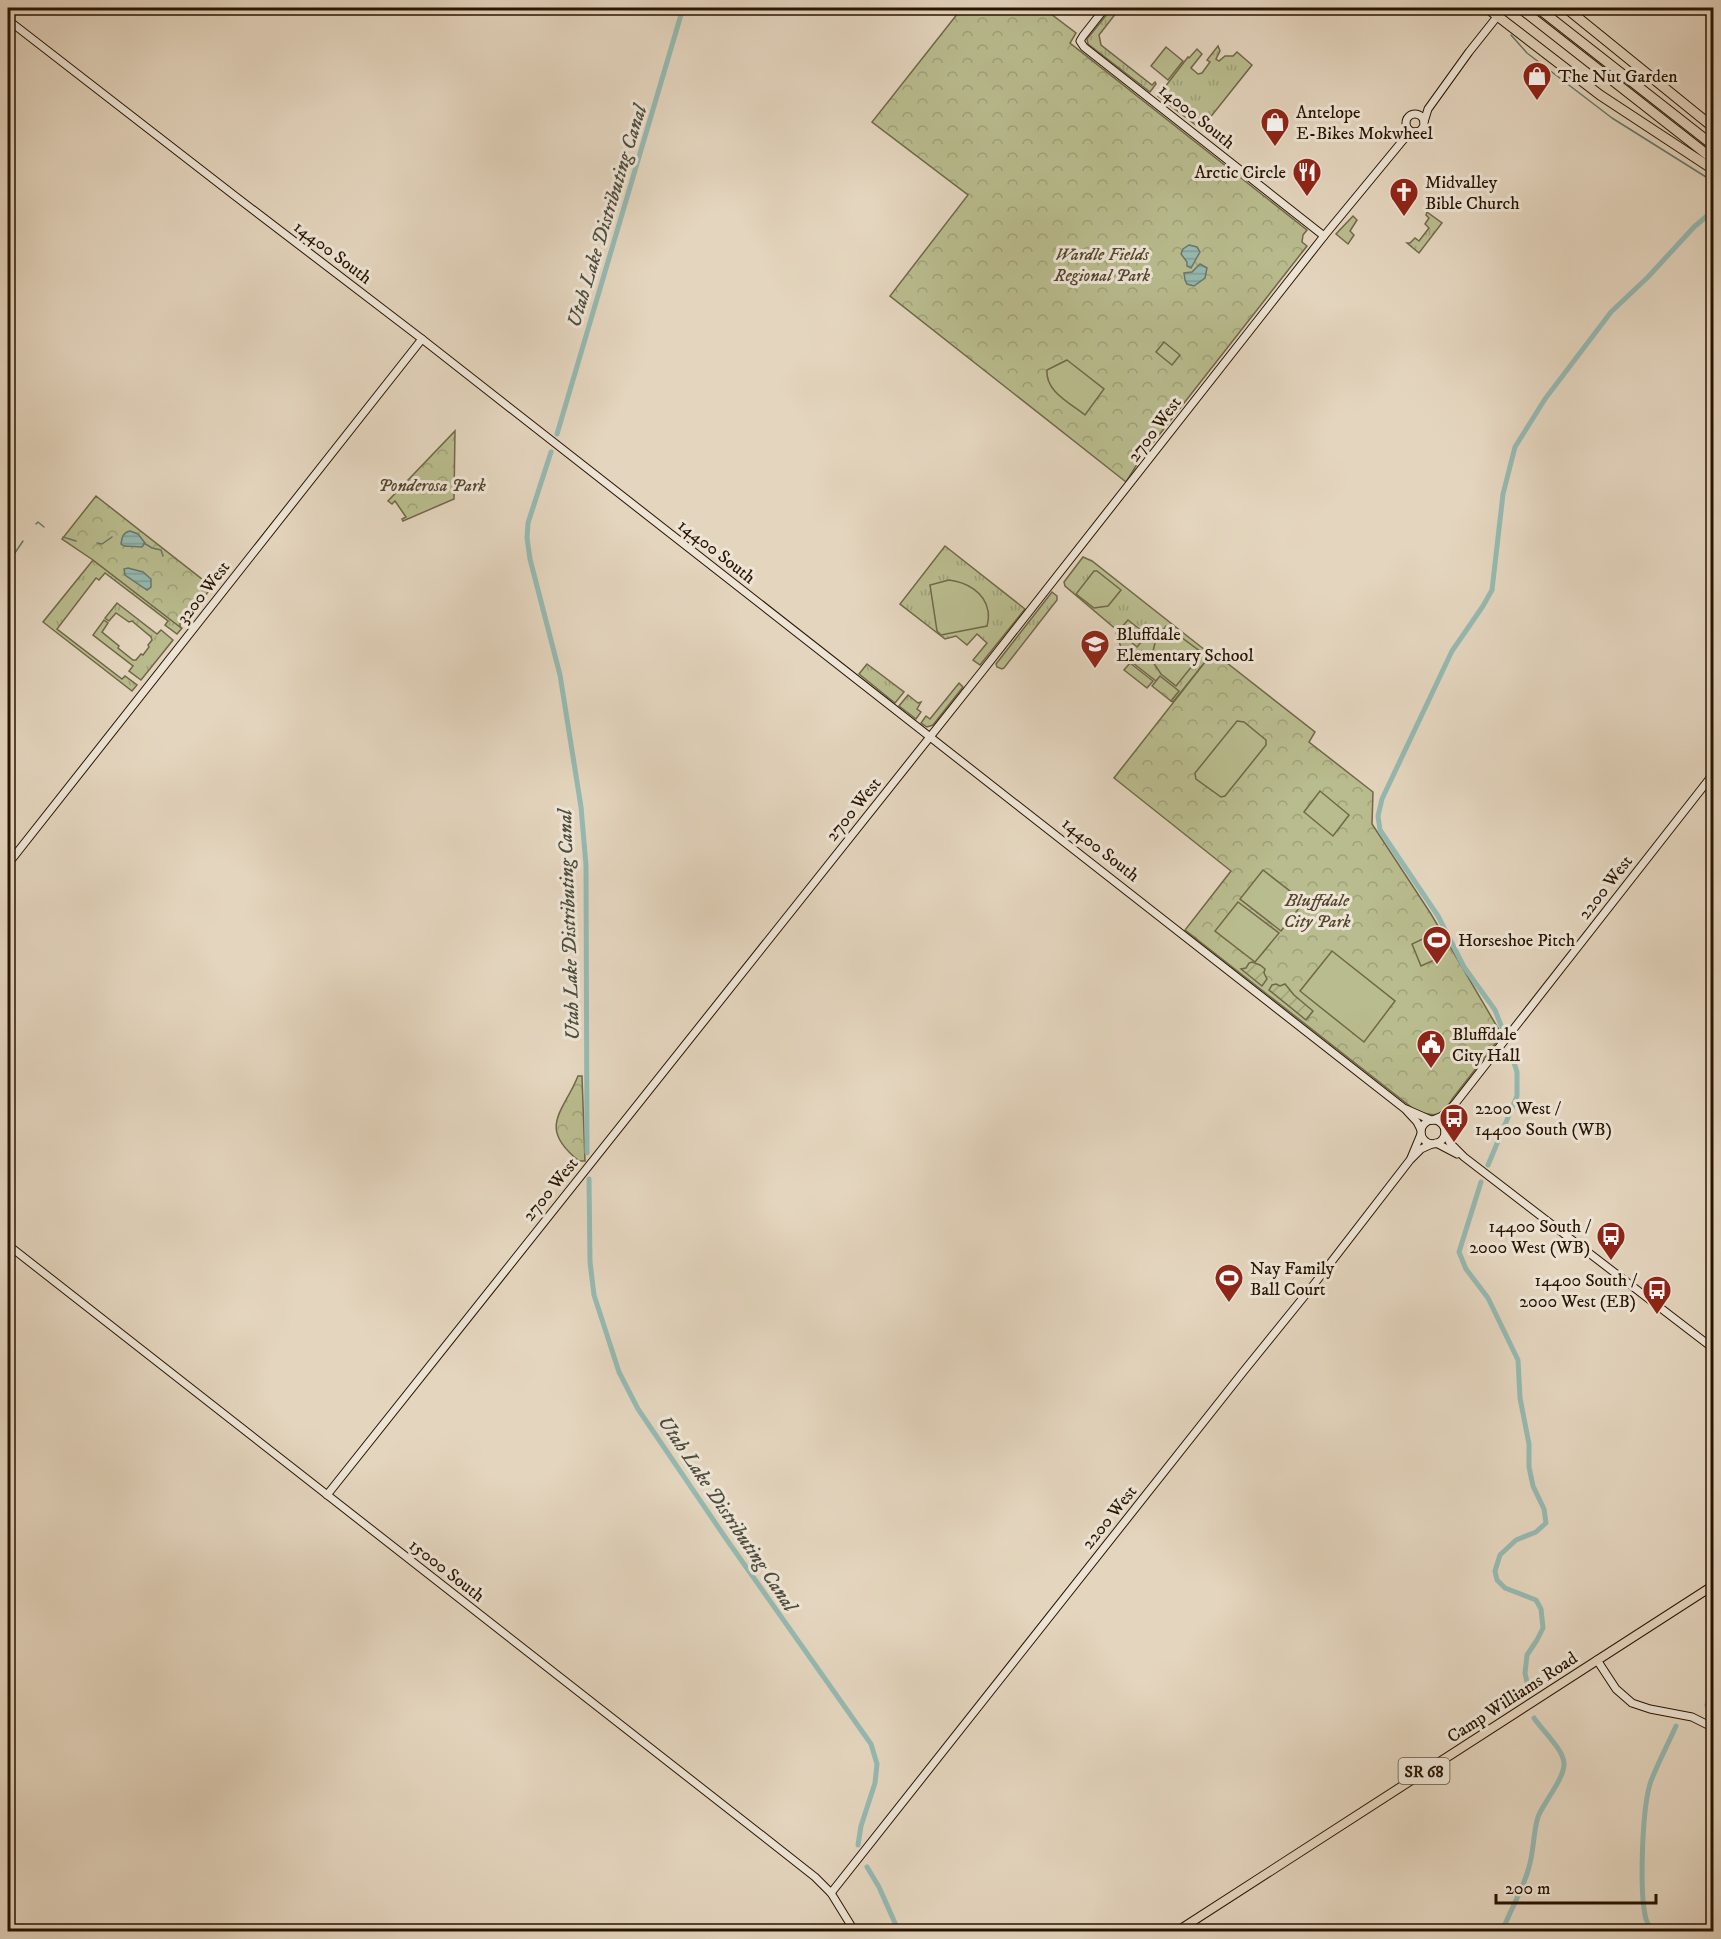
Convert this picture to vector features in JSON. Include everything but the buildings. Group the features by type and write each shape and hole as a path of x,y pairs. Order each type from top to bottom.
{"highway":[{"path":"1487,8 1501,11 1600,95 1713,170"},
{"path":"1538,8 1713,146"},
{"path":"1566,8 1713,128"},
{"path":"1523,10 1713,160"}],"main road":[{"name":"Camp Williams Road","path":"1176,1932 1713,1585"}],"street":[{"name":"14000 South","path":"1106,8 1080,41 1084,47 1324,236"},
{"path":"1428,109 1408,118 1406,125 1410,131 1415,132 1422,129 1428,109 1501,11"},
{"name":"14400 South","path":"8,20 998,788 1405,1109 1417,1122 1421,1132"},
{"path":"1417,114 1424,122"},
{"name":"2700 West","path":"1401,142 1406,125"},
{"name":"2700 West","path":"327,1495 1128,487 1324,236 1401,142 1415,132"},
{"name":"3200 West","path":"8,864 422,339"},
{"name":"2200 West","path":"1432,1120 1442,1116 1454,1105 1713,773"},
{"name":"2200 West","path":"1445,1131 1454,1105"},
{"name":"14400 South","path":"1405,1109 1432,1120"},
{"path":"1464,1157 1425,1141 1421,1132 1424,1124 1432,1120 1440,1122 1450,1143 1464,1157 1713,1349"},
{"path":"1434,1144 1442,1139 1445,1131"},
{"name":"2200 West","path":"1410,1160 1421,1132"},
{"name":"2200 West","path":"831,1893 1410,1160 1424,1147 1434,1144"},
{"name":"15000 South","path":"8,1245 814,1877 831,1893 855,1932"},
{"path":"1597,1660 1616,1689 1632,1703 1697,1718 1713,1728"}],"green space":[{"name":"Wardle Fields Regional Park","path":"962,8 1043,8 1076,33 1070,43 1307,230 1302,242 1307,246 1141,458 1126,482 890,296 968,195 872,122"},
{"path":"1112,8 1120,8 1099,35 1101,45 1152,85 1155,82 1150,92 1088,44 1087,39"},
{"path":"1218,46 1220,51 1216,59 1219,61 1237,52 1252,65 1201,129 1158,96 1188,57 1197,49 1202,54 1191,68 1198,74 1202,73 1210,62 1207,60"},
{"path":"1166,47 1183,61 1168,80 1151,66"},
{"path":"1427,212 1442,223 1419,253 1407,243 1415,238 1419,241 1429,228 1425,224 1429,218 1426,215"},
{"path":"1353,216 1357,220 1350,231 1354,235 1348,244 1336,234"},
{"path":"1164,342 1180,355 1172,365 1156,352"},
{"path":"1067,360 1104,389 1085,415 1054,390 1047,377 1047,370"},
{"name":"Ponderosa Park","path":"455,431 454,499 403,521 402,519 406,517 395,501 392,504 388,501"},
{"path":"96,496 212,587 201,601 196,601 180,620 180,627 62,539"},
{"path":"945,546 1025,609 980,665 973,660 987,643 977,634 967,645 956,636 945,639 900,604"},
{"path":"1083,557 1092,561 1205,650 1205,662 1173,702 1171,701 1178,691 1160,677 1156,681 1124,656 1116,633 1118,631 1065,586 1064,582"},
{"path":"93,560 182,628 177,634 165,625 168,621 105,573 99,580 96,578 57,629 122,679 125,676 137,685 132,691 43,622"},
{"path":"1094,571 1121,590 1108,606 1094,608 1076,594"},
{"path":"949,580 962,583 979,593 986,604 987,626 941,635 937,631 930,585"},
{"path":"1052,592 1057,596 1057,600 1004,668 997,667 996,664"},
{"path":"117,603 157,634 161,630 173,640 141,680 129,671 133,666 93,635 104,620 108,623 102,632 133,660 143,655 149,647 151,637 132,621 129,622 116,613 109,621 105,618"},
{"path":"1128,620 1147,635 1137,647 1118,631"},
{"path":"1166,626 1201,652 1176,686 1161,674 1151,659 1156,639"},
{"name":"Bluffdale City Park","path":"1213,652 1315,732 1309,742 1373,792 1372,824 1431,914 1502,1035 1445,1109 1437,1114 1415,1110 1185,930 1231,871 1114,778"},
{"path":"1130,663 1153,681 1147,688 1124,670"},
{"path":"867,664 904,692 895,703 859,674"},
{"path":"1160,676 1179,691 1171,701 1152,686"},
{"path":"959,683 963,687 933,725 927,727 921,723 926,716 930,719"},
{"path":"908,695 918,703 921,702 917,709 921,712 916,719 899,706"},
{"path":"1237,721 1244,722 1266,740 1266,745 1225,796 1221,797 1196,779 1195,773"},
{"path":"1320,791 1349,815 1333,836 1304,812"},
{"path":"1263,870 1304,902 1281,931 1240,899"},
{"path":"1238,902 1279,933 1255,962 1215,931"},
{"path":"1431,935 1441,957 1421,966 1412,944"},
{"path":"1332,951 1395,1001 1364,1042 1300,991"},
{"path":"1252,962 1265,969 1267,979 1262,986 1241,969 1246,968"},
{"path":"1285,984 1313,1011 1306,1020 1269,990 1272,985 1280,986"},
{"path":"578,1076 582,1076 585,1161 579,1161 566,1149 556,1129 561,1110"}],"water":[{"path":"1189,245 1197,247 1200,252 1191,268 1187,266 1181,254 1183,249"},
{"path":"1200,264 1207,268 1205,278 1194,286 1187,284 1184,273 1192,272"},
{"path":"130,531 138,534 145,543 142,547 121,544 124,534"},
{"path":"124,569 143,572 151,579 151,587 147,590 125,575"}],"waterway":[{"name":"Utah Lake Distributing Canal","path":"557,434 683,8"},
{"path":"1511,35 1527,53 1612,118 1714,182"},
{"path":"1502,1028 1495,1010 1464,967 1438,916 1380,830 1378,816 1382,799 1452,651 1492,590 1503,494 1515,447 1545,399 1611,312 1648,277 1694,227 1714,210"},
{"name":"Utah Lake Distributing Canal","path":"551,452 528,523 527,538 530,559 560,675 581,807 586,865 587,1153"},
{"path":"36,524 38,522 44,527"},
{"path":"63,537 76,541"},
{"path":"97,543 102,544 112,537"},
{"path":"8,563 23,541"},
{"path":"144,543 161,550 163,556"},
{"path":"1488,1165 1517,1096 1517,1072 1510,1050"},
{"name":"Utah Lake Distributing Canal","path":"589,1179 590,1262 594,1295 619,1372 638,1409 871,1744 877,1764 875,1783 861,1826 858,1845"},
{"path":"1481,1182 1459,1252 1466,1269 1488,1298 1518,1360 1520,1398 1529,1444 1529,1467 1533,1486 1544,1509 1546,1523 1536,1532 1516,1540 1500,1555 1495,1571 1497,1580 1505,1588 1536,1600 1541,1609 1543,1628 1527,1655 1525,1673 1528,1687"},
{"path":"1707,1705 1710,1695 1714,1692"},
{"path":"1502,1932 1531,1861 1538,1817 1558,1783 1564,1763 1560,1752 1534,1718"},
{"path":"1652,1932 1646,1919 1643,1890 1642,1850 1645,1809 1651,1781 1676,1726"},
{"name":"Utah Lake Distributing Canal","path":"867,1867 879,1887 899,1932"}],"place":[{"name":"The Nut Garden","path":"1537,102"},
{"name":"Antelope E-Bikes Mokwheel","path":"1275,148"},
{"name":"Arctic Circle","path":"1307,198"},
{"name":"Midvalley Bible Church","path":"1404,218"},
{"name":"Bluffdale Elementary School","path":"1095,670"},
{"name":"Horseshoe Pitch","path":"1437,966"},
{"name":"Bluffdale City Hall","path":"1431,1070"},
{"name":"2200 West / 14400 South (WB)","path":"1454,1144"},
{"name":"14400 South / 2000 West (WB)","path":"1611,1262"},
{"name":"Nay Family Ball Court","path":"1229,1304"},
{"name":"14400 South / 2000 West (EB)","path":"1657,1316"}]}
